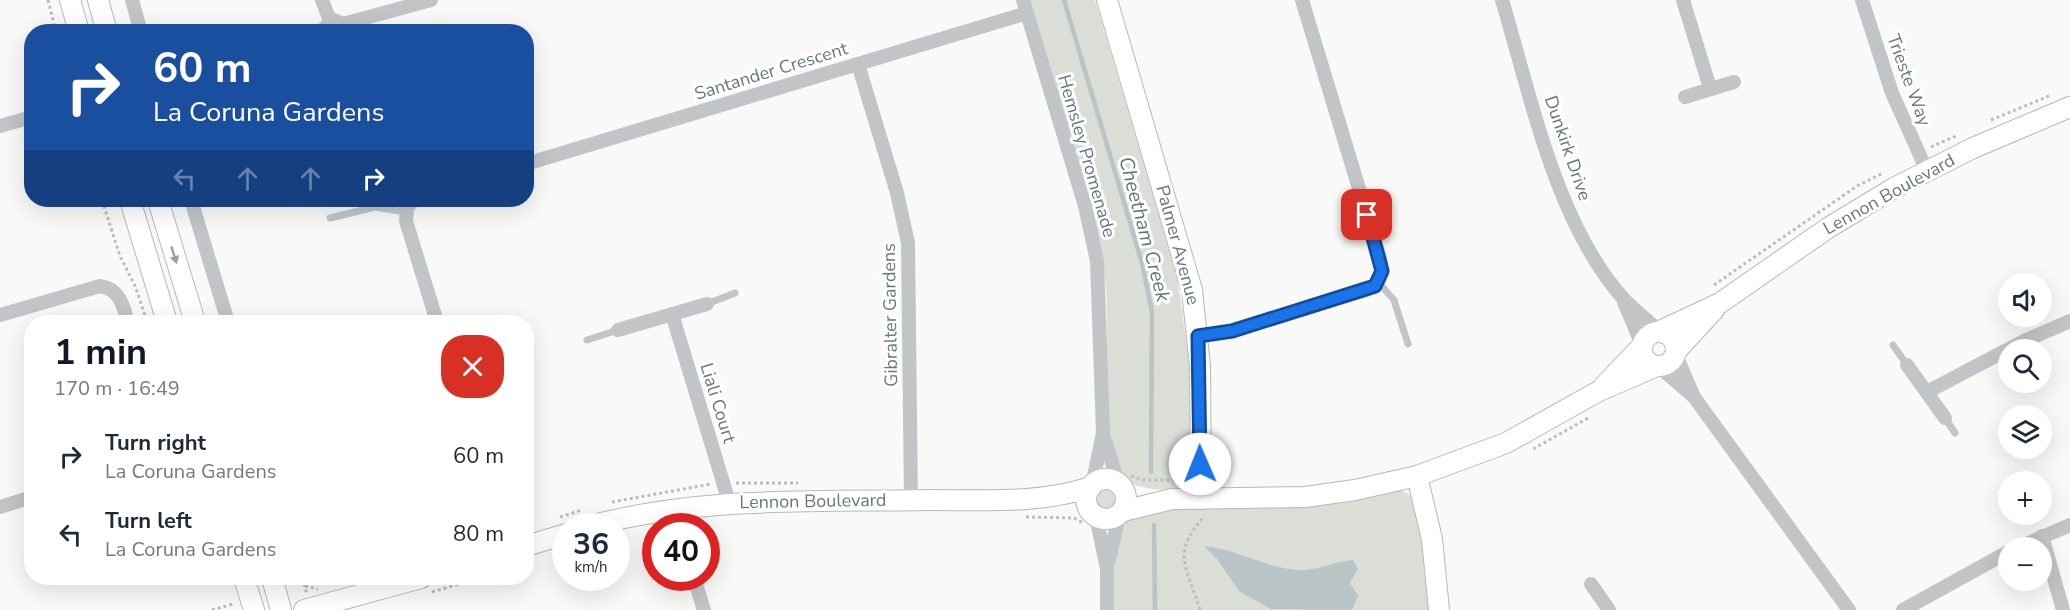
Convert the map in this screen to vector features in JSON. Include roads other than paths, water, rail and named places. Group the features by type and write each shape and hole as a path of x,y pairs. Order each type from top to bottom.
{"street":[{"path":"70,0 77,24"},
{"path":"98,0 105,24"},
{"path":"132,0 139,24"},
{"path":"322,0 332,21 339,24 351,24 431,0"},
{"name":"Palmer Avenue","path":"1107,0 1187,266 1198,336 1202,510"},
{"path":"1198,336 1232,331 1363,291 1379,283 1382,271 1380,258 1302,0"},
{"name":"Dunkirk Drive","path":"1502,0 1563,195 1591,252 1622,298 1642,346"},
{"path":"1683,0 1710,88"},
{"name":"Trieste Way","path":"1862,0 1898,110 1927,171"},
{"name":"Santander Crescent","path":"534,162 858,64 1025,6"},
{"name":"Hemsley Promenade","path":"1025,6 1085,206 1097,261 1102,433 1092,486"},
{"path":"329,24 332,21"},
{"name":"Gibralter Gardens","path":"858,64 897,194 908,243 911,501"},
{"path":"1685,97 1734,82"},
{"name":"Lennon Boulevard","path":"1660,331 1720,303 1828,228 1927,171 2014,129 2070,107"},
{"path":"0,126 24,119"},
{"path":"132,207 165,315"},
{"path":"160,207 193,315"},
{"path":"193,207 226,315"},
{"path":"409,207 406,212 406,221 435,315"},
{"path":"0,315 94,287 110,289 121,300 126,315"},
{"name":"Dunkirk Drive","path":"1622,298 1660,331"},
{"name":"Lennon Boulevard","path":"1675,352 1720,303"},
{"path":"618,330 707,304"},
{"name":"Liali Court","path":"672,314 729,502"},
{"path":"1927,392 2024,341 2070,321"},
{"path":"1599,401 1648,335 1660,331 1672,338 1675,352 1694,397 1849,610"},
{"path":"1642,346 1646,360 1657,366 1694,397"},
{"path":"1107,610 1107,569 1096,521 1087,501 1092,486 1106,480 1202,510 1355,490 1417,476 1506,443 1599,401 1657,366 1668,363 1675,352"},
{"path":"1907,365 1945,418"},
{"name":"Hemsley Promenade","path":"1102,433 1121,486"},
{"path":"1417,476 1432,539 1439,610"},
{"name":"Lennon Boulevard","path":"690,513 729,502 1038,499 1092,486"},
{"path":"1107,569 1126,498 1121,486"},
{"name":"Lennon Boulevard","path":"1038,499 1096,521"},
{"path":"1096,521 1172,499"},
{"path":"0,507 24,500"},
{"path":"2063,610 2042,536 2070,525"},
{"path":"534,544 552,538"},
{"path":"1903,610 1998,558"},
{"path":"1591,584 1609,610"},
{"path":"246,585 254,610"},
{"path":"274,585 281,610"},
{"path":"304,610 395,585"},
{"path":"698,591 704,610"}],"lane":[{"path":"330,218 375,207 406,212"},
{"path":"1379,283 1394,300 1408,344"},
{"path":"707,304 735,293"},
{"path":"587,340 618,330"},
{"path":"1893,345 1907,365"},
{"path":"1945,418 1955,433"}],"waterway":[{"name":"Cheetham Creek","path":"1064,0 1142,263 1152,312 1151,472"},
{"name":"Cheetham Creek","path":"1154,525 1155,610"}]}
